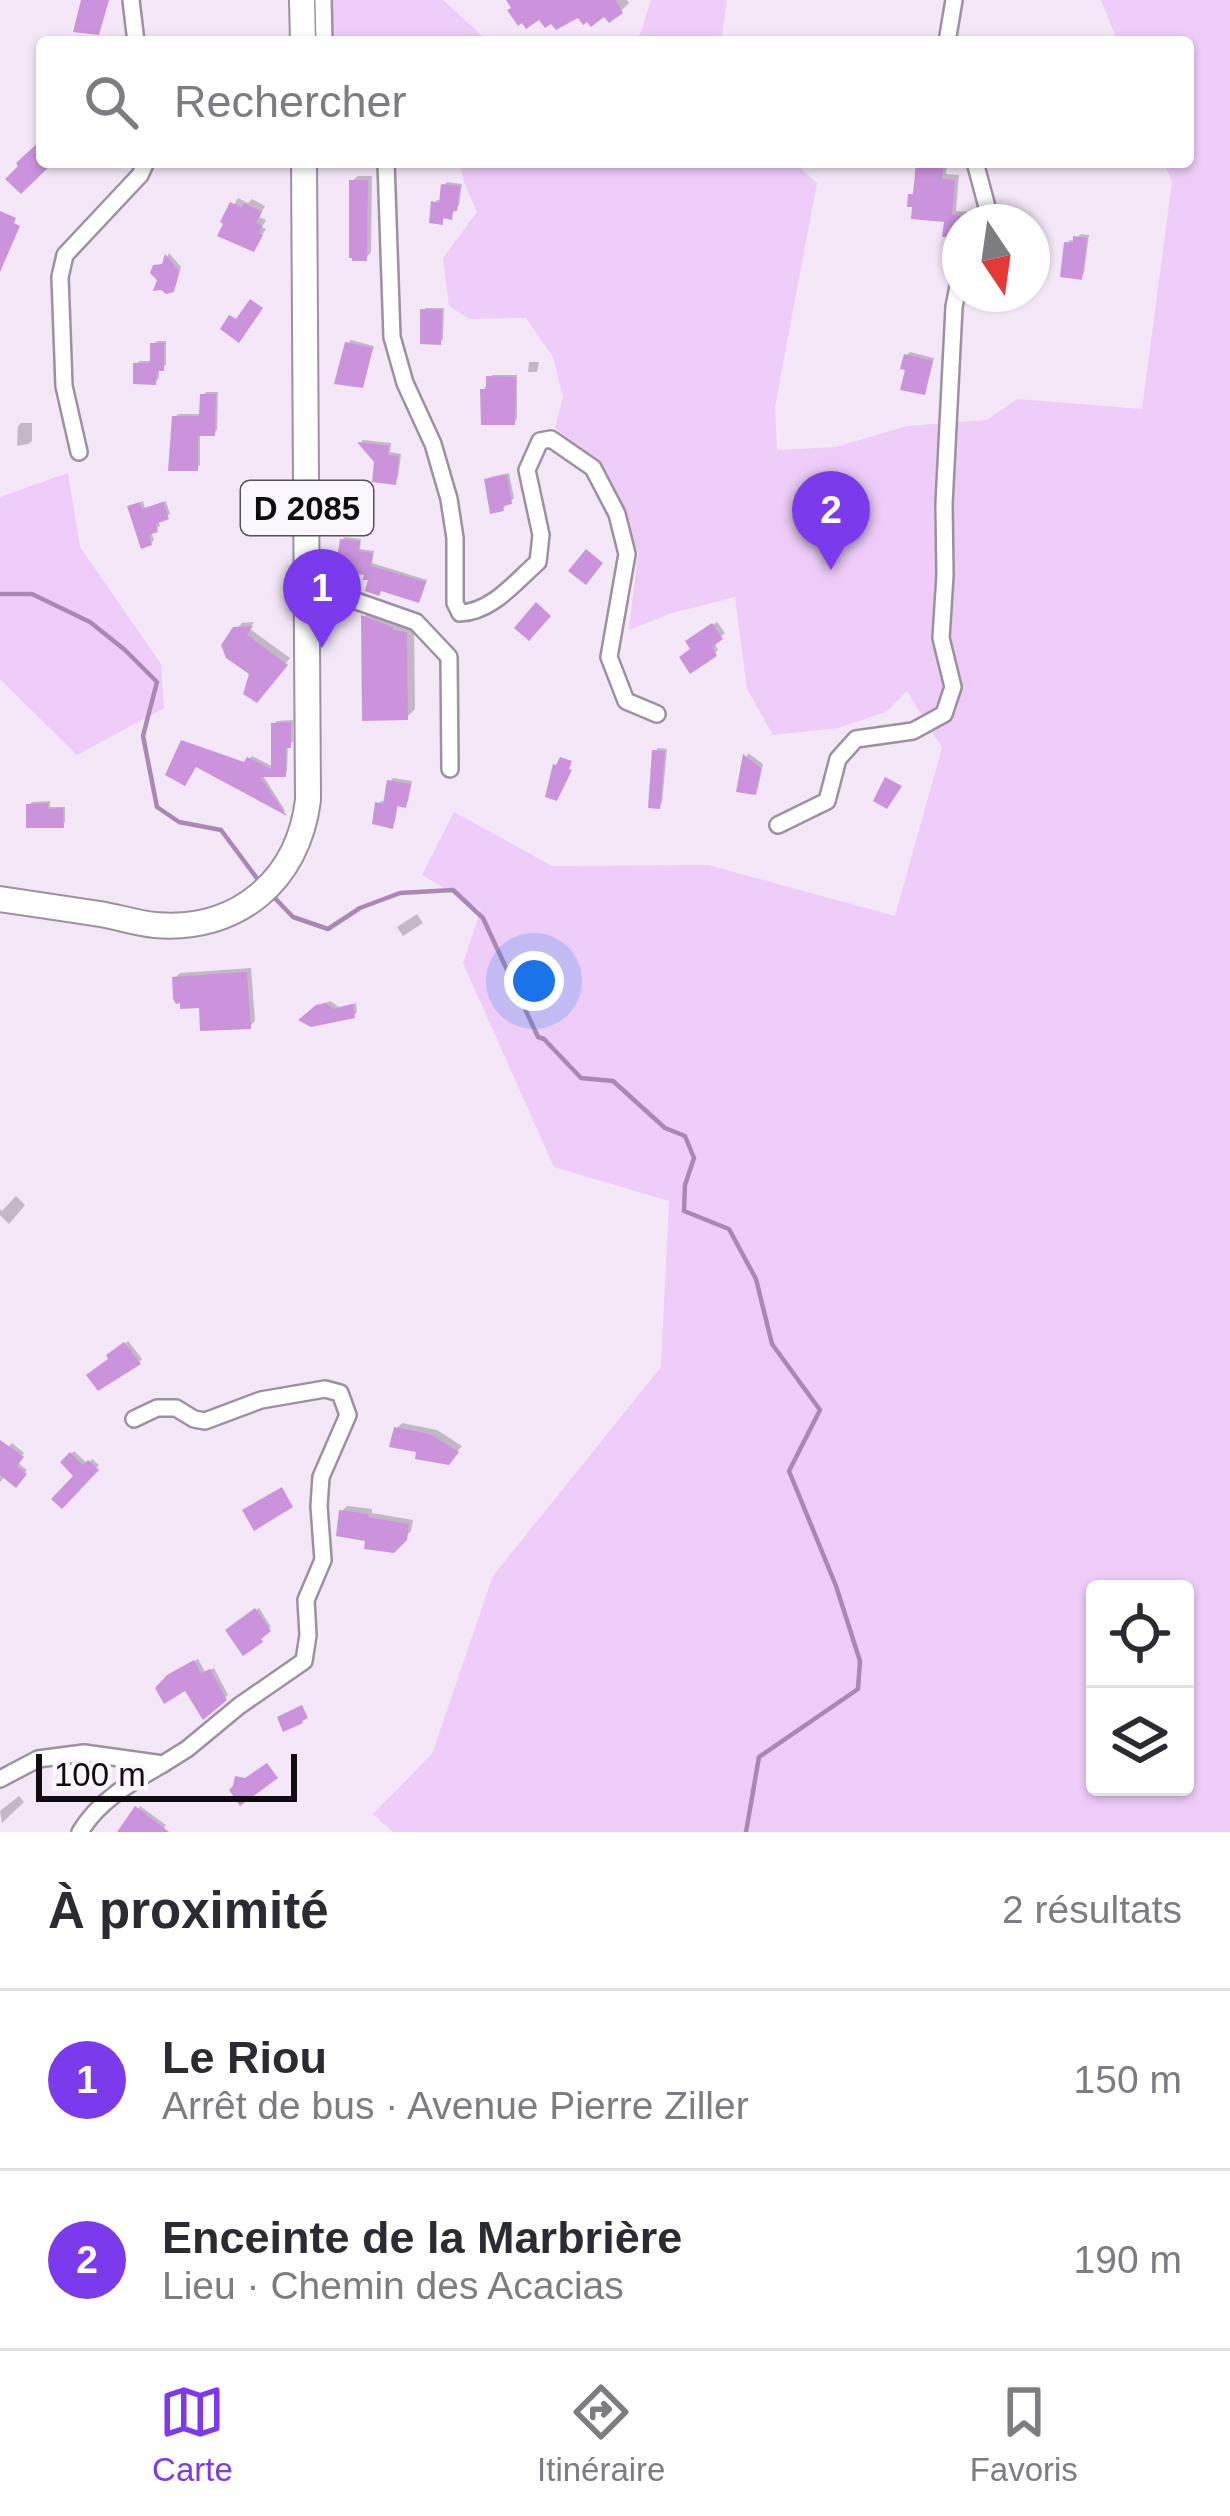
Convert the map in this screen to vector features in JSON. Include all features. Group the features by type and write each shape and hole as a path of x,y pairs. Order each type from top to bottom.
{"main road":[{"path":"302,0 303,36"},
{"name":"D 2085","path":"0,899 157,925 199,922 240,909 271,885 295,853 308,800 304,168"}],"street":[{"path":"130,0 135,36"},
{"path":"323,0 324,36"},
{"path":"948,36 954,0"},
{"path":"79,452 64,386 60,277 65,255 143,168"},
{"path":"386,168 392,337 449,499 455,538 455,603 460,613 469,613 494,602 538,562 541,536 526,470 540,441 551,439 593,468 617,514 627,554 609,657 626,700 657,714"},
{"path":"977,168 986,204"},
{"path":"778,825 826,801 838,760 856,739 913,731 944,714 953,687 941,638 954,312"},
{"path":"308,589 322,589 416,622 449,657 450,769"},
{"path":"80,1832 121,1789 187,1749 304,1661 306,1600 323,1559 321,1477 348,1415 340,1393 326,1388 261,1400 205,1421 176,1408 157,1408 134,1419"},
{"path":"0,1779 38,1760 84,1753 163,1764"}],"shaded area":[{"path":"318,0 443,0 482,36 327,36"},
{"path":"651,0 727,0 722,36 640,34"},
{"path":"1101,0 1230,0 1230,1832 393,1832 373,1814 432,1754 493,1576 661,1367 669,1201 554,1167 463,963 481,910 422,875 454,812 552,866 708,865 895,916 942,748 907,691 886,712 838,728 773,735 747,689 735,597 629,630 638,553 618,501 588,453 555,428 563,397 553,357 526,318 470,319 449,306 443,258 477,212 461,168 801,168 817,183 775,406 777,450 836,447 907,426 987,420 1017,399 1142,409 1172,182 1166,168 1194,168 1194,36 1116,36"},
{"path":"68,473 80,547 161,664 164,708 77,755 0,679 0,497"}],"building":[{"path":"81,0 109,0 99,35 73,32"},
{"path":"506,0 615,0 623,13 609,23 604,17 591,27 578,18 556,30 551,24 545,28 539,20 526,29 522,23 518,26"},
{"path":"36,145 36,168 48,168 21,194 5,179"},
{"path":"915,168 943,168 942,179 955,180 953,204 942,204 942,222 911,219 908,194 913,194"},
{"path":"349,180 368,180 367,261 349,258"},
{"path":"441,184 460,186 457,211 452,220 443,218 443,225 429,223 431,201 439,203"},
{"path":"230,202 262,212 256,223 262,226 259,233 263,235 254,252 217,236"},
{"path":"0,211 16,218 14,223 20,226 0,272"},
{"path":"1073,236 1087,238 1082,280 1060,277 1064,242 1073,243"},
{"path":"165,254 179,271 174,292 166,294 153,291 157,280 150,273 153,265 162,264"},
{"path":"250,299 263,308 239,343 220,329 229,315 236,319"},
{"path":"420,309 442,310 441,345 420,344"},
{"path":"345,342 373,348 363,388 334,384"},
{"path":"150,343 164,343 164,371 157,371 156,385 133,384 133,363 150,363"},
{"path":"904,354 933,361 925,395 900,390"},
{"path":"486,376 516,377 515,425 481,425 480,389 486,389"},
{"path":"200,394 216,394 215,436 198,436 198,471 168,471 172,416 199,416"},
{"path":"357,442 389,446 388,455 399,456 396,485 372,482 374,462"},
{"path":"507,475 512,504 490,514 484,479"},
{"path":"140,502 142,509 163,502 169,519 156,524 158,532 149,535 152,545 141,549 127,506"},
{"path":"340,539 360,541 359,551 373,553 371,566 426,582 419,603 365,591 368,580 363,580 364,575 336,565"},
{"path":"586,549 603,563 586,585 568,571"},
{"path":"536,602 551,616 529,641 514,628"},
{"path":"361,615 407,632 408,720 362,721"},
{"path":"712,623 723,639 712,647 717,656 690,674 679,657 690,649 685,641"},
{"path":"253,626 247,635 288,665 257,703 243,694 249,674 226,658 221,645 233,627"},
{"path":"291,722 286,777 260,777 287,816 196,767 185,786 165,775 181,740 244,762 247,757 271,769 271,723"},
{"path":"652,750 665,751 660,809 648,808"},
{"path":"743,754 761,768 756,795 736,792"},
{"path":"560,757 572,761 572,770 557,801 545,797 553,764"},
{"path":"885,777 902,786 887,809 873,801"},
{"path":"387,780 411,784 406,808 397,806 393,829 372,824 375,802 383,804"},
{"path":"48,803 48,809 63,808 64,828 26,828 26,804"},
{"path":"247,972 251,1029 200,1031 199,1008 180,1009 173,999 172,977"},
{"path":"325,1003 334,1009 353,1004 355,1018 311,1027 298,1020"},
{"path":"124,1342 141,1364 98,1391 86,1375"},
{"path":"394,1427 430,1434 459,1452 449,1465 415,1459 416,1452 389,1447"},
{"path":"0,1440 24,1457 17,1466 27,1474 16,1488 0,1475"},
{"path":"70,1452 83,1465 88,1460 99,1470 62,1509 51,1499 73,1476 60,1462"},
{"path":"282,1487 293,1507 254,1531 242,1510"},
{"path":"339,1510 409,1524 407,1540 394,1553 364,1549 365,1541 336,1536"},
{"path":"255,1608 271,1631 243,1656 225,1630"},
{"path":"194,1660 201,1673 210,1669 227,1700 203,1720 185,1691 164,1704 155,1688"},
{"path":"302,1705 308,1718 283,1732 277,1717"},
{"path":"267,1763 278,1778 240,1806 229,1790 235,1776 245,1778"},
{"path":"135,1806 169,1832 117,1832"}],"waterway":[{"path":"0,594 32,594 90,622 157,682 143,736 157,807 179,822 221,830 259,881"},
{"path":"271,894 293,917 328,929 360,908 400,893 453,890 483,918 538,1037 581,1078 613,1081 665,1128 685,1136 694,1158 685,1185 684,1211 729,1229 756,1279 772,1344 820,1410 789,1471 836,1586 860,1661 858,1689 759,1757 746,1832"}],"place":[{"name":"Enceinte de la Marbrière","path":"831,570"},
{"name":"Le Riou","path":"322,648"}]}
